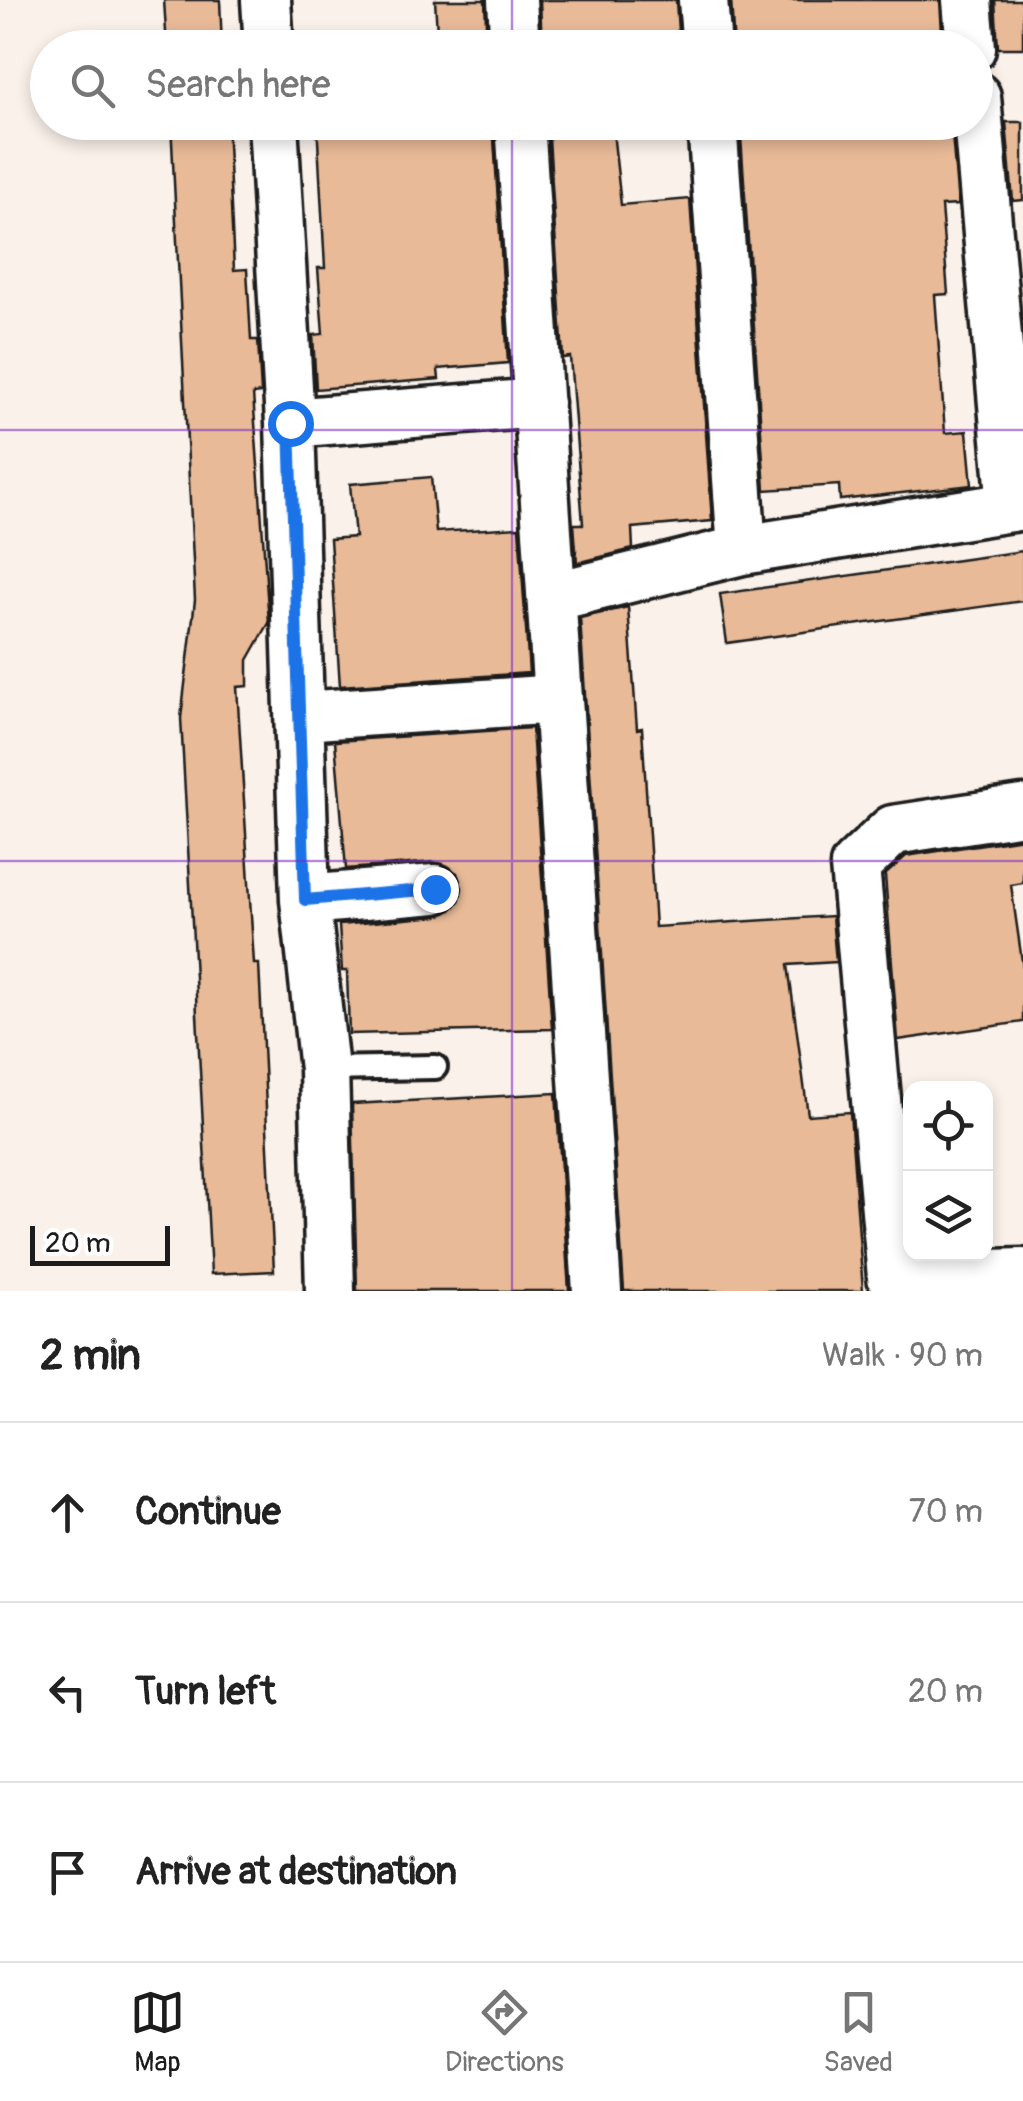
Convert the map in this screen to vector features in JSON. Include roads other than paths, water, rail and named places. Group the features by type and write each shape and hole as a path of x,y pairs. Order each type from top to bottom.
{"street":[{"path":"266,0 267,30"},
{"path":"512,0 514,30"},
{"path":"703,0 705,30"},
{"path":"967,0 970,30"},
{"path":"274,140 290,423 305,900 324,1070 330,1291"},
{"path":"521,140 597,1291"},
{"path":"713,140 742,550"},
{"path":"552,597 742,550 1017,506 980,140"},
{"path":"290,423 539,404"},
{"path":"300,716 558,699"},
{"path":"1023,810 893,830 854,866 892,1277 1023,1273"},
{"path":"305,900 435,889"}],"lane":[{"path":"324,1070 435,1067"}]}
